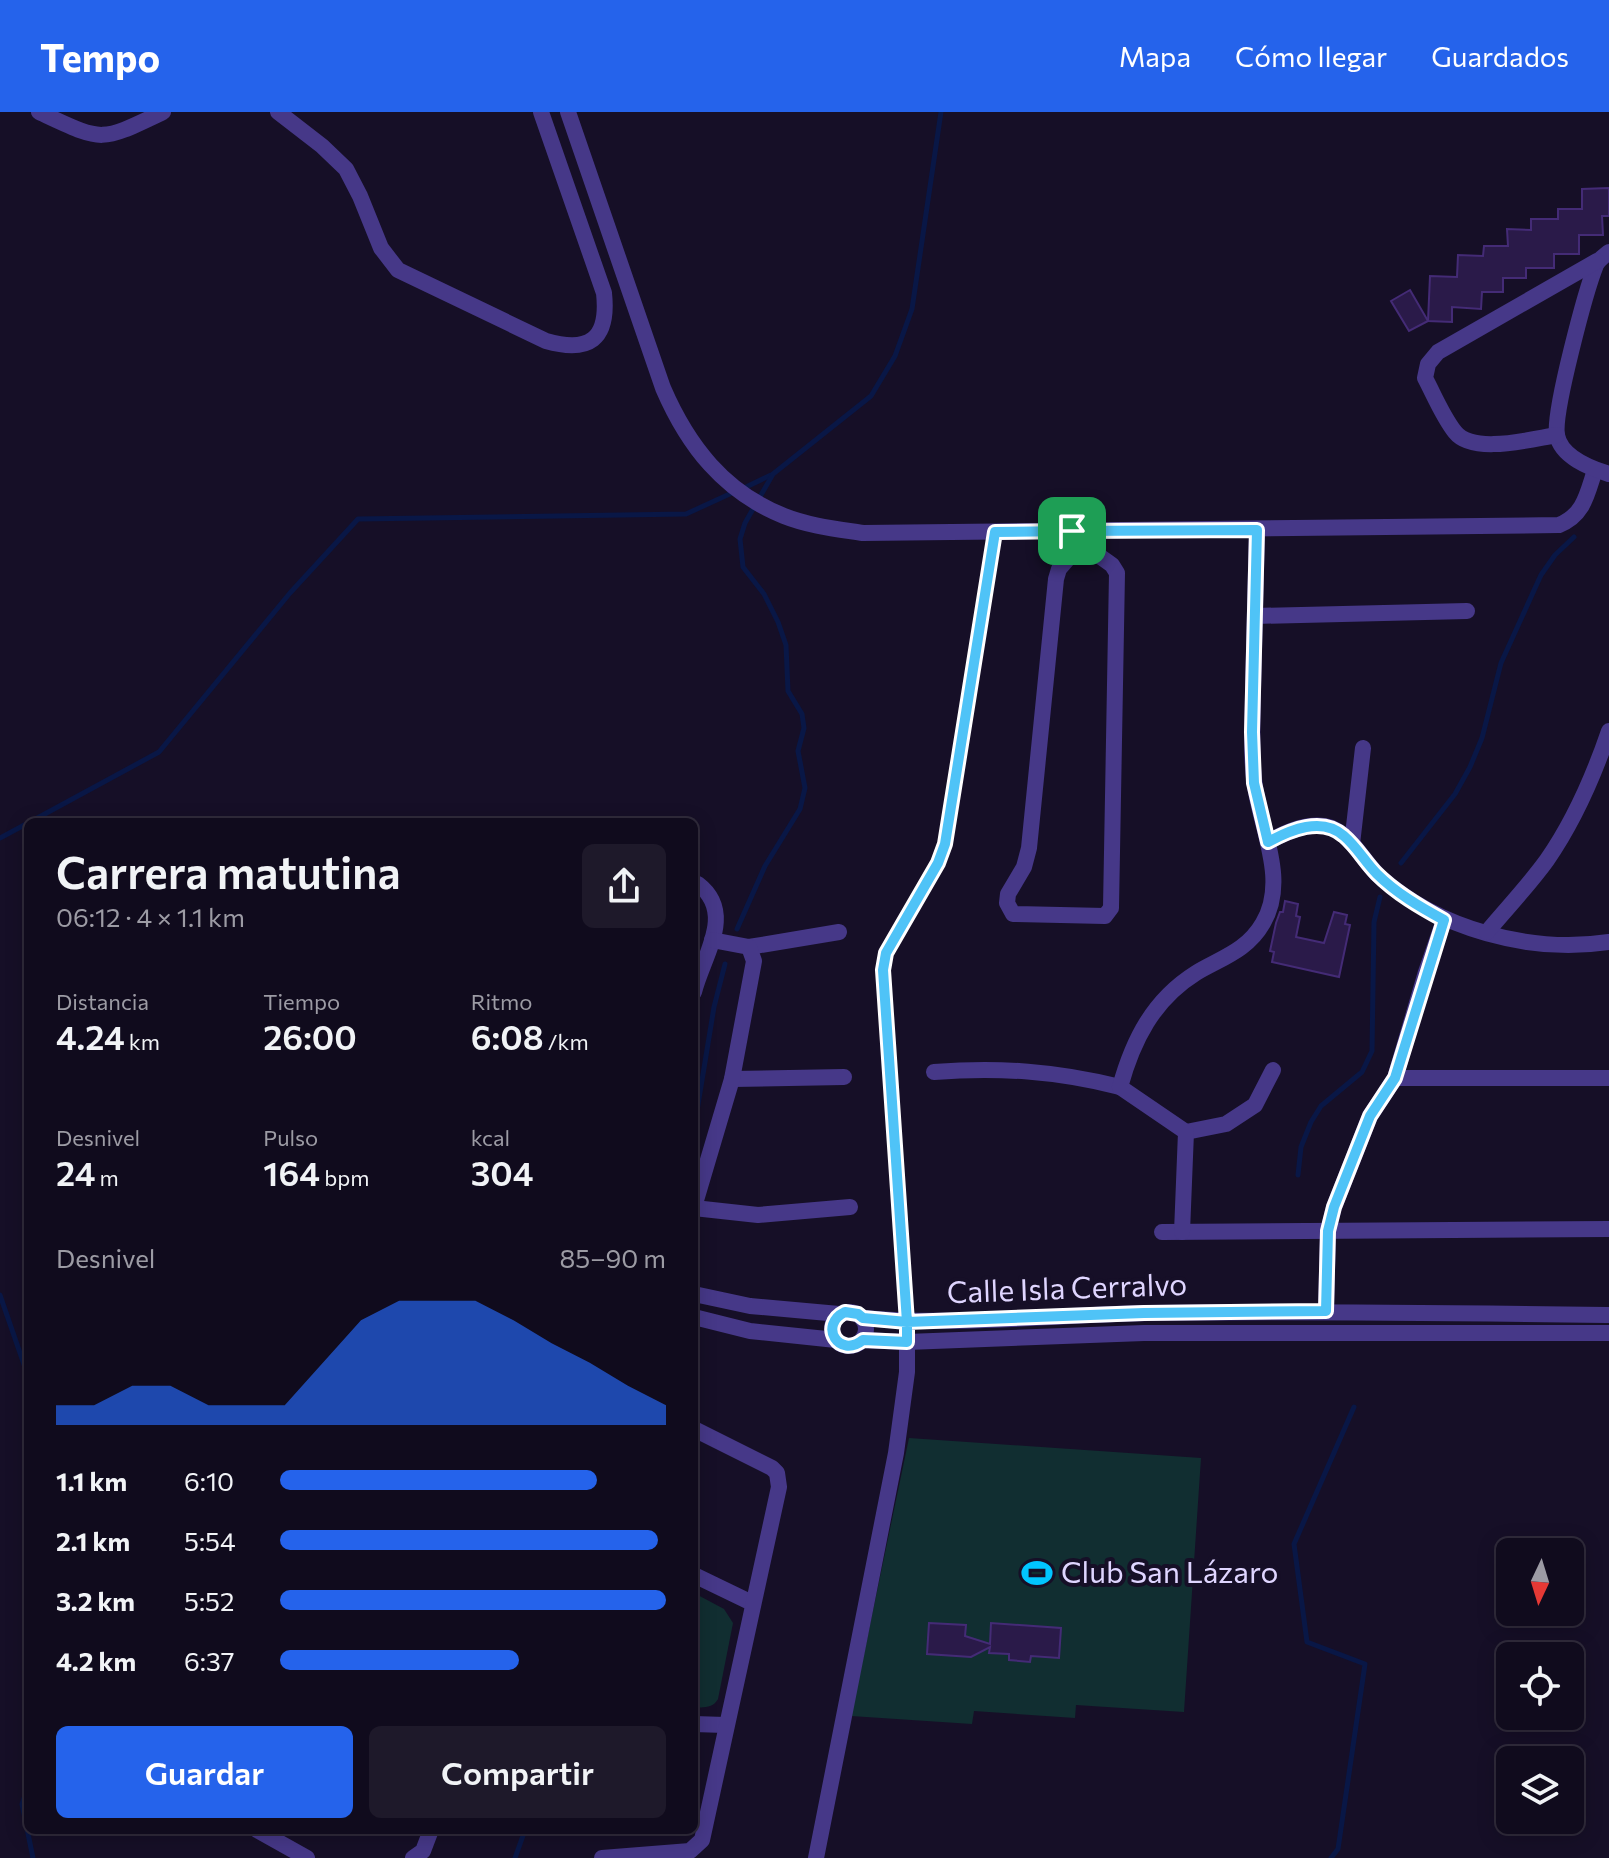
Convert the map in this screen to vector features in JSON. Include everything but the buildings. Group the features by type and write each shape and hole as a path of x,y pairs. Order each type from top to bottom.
{"street":[{"path":"39,112 95,137 107,137 163,112"},
{"path":"278,112 346,169 381,248 398,270 546,341 566,347 581,347 600,333 606,315 604,293 541,112"},
{"path":"568,112 663,388 680,426 713,469 742,494 784,516 819,526 863,533 1559,525 1572,520 1602,472 1572,458 1557,435 1567,371 1603,256"},
{"path":"1557,435 1481,445 1467,441 1456,434 1425,378 1428,364 1438,352 1603,256"},
{"path":"1120,1087 1130,1050 1161,1001 1194,974 1241,950 1264,923 1273,890 1268,842 1254,783 1257,530"},
{"path":"1072,531 1072,554 1059,569 1056,579 1029,848 1024,867 1008,894 1007,903 1013,914 1105,916 1111,908 1117,573 1098,555 1097,531"},
{"path":"1255,616 1467,611"},
{"path":"1487,932 1547,859 1569,824 1597,765 1609,731"},
{"path":"1352,844 1363,748"},
{"path":"1268,842 1286,832 1310,826 1329,827 1342,834 1377,874 1409,900 1444,920 1551,945 1609,942"},
{"path":"698,884 711,894 717,908 712,940 698,980"},
{"path":"1326,1311 1328,1231 1366,1125 1395,1078 1444,920"},
{"path":"712,940 749,947 839,932"},
{"path":"698,1194 732,1079 754,961 749,947"},
{"path":"934,1072 987,1068 1084,1078 1120,1087 1186,1132 1226,1124 1255,1105 1273,1070"},
{"path":"732,1079 844,1077"},
{"path":"1395,1078 1609,1078"},
{"path":"1182,1232 1186,1132"},
{"path":"698,1208 758,1215 850,1207"},
{"path":"1162,1232 1609,1229"},
{"path":"698,1295 750,1306 839,1314 852,1312 863,1318 866,1333 863,1340 849,1346 836,1340 750,1331 698,1318"},
{"name":"Calle Isla Cerralvo","path":"863,1318 907,1322 1144,1313 1326,1311 1609,1315"},
{"path":"836,1340 832,1326 839,1314"},
{"path":"816,1858 896,1453 907,1372 907,1322"},
{"name":"Calle Isla Cerralvo","path":"863,1340 907,1342 1144,1333 1609,1333"},
{"path":"602,1858 690,1851 697,1848 702,1840 779,1480 777,1473 755,1458 698,1431"},
{"path":"698,1577 752,1603"},
{"path":"698,1724 725,1725"},
{"path":"264,1834 307,1858"},
{"path":"413,1858 423,1851 429,1834"}],"path":[{"path":"907,1322 884,961 938,863 945,844 995,532"}],"green space":[{"name":"Club San Lázaro","path":"909,1438 1201,1458 1184,1712 1076,1705 1075,1718 974,1711 972,1724 851,1716"},
{"path":"698,1595 724,1609 733,1623 718,1699 698,1707"}],"waterway":[{"path":"737,929 765,866 800,809 805,788 798,751 804,728 802,714 788,691 786,645 764,594 743,567 740,539 745,523 773,474 871,396 895,356 912,309 941,112"},
{"path":"744,488 771,475"},
{"path":"37,818 159,752 290,593 358,519 686,514 734,492"},
{"path":"1401,863 1455,794 1470,767 1482,738 1501,663 1541,575 1555,555 1574,537"},
{"path":"0,838 24,825"},
{"path":"1298,1175 1301,1147 1311,1122 1321,1106 1362,1072 1372,1051 1374,922 1380,897"},
{"path":"698,1105 714,1007 725,964"},
{"path":"0,1295 24,1364"},
{"path":"1331,1858 1338,1849 1365,1664 1307,1642 1294,1544 1354,1407"},
{"path":"24,1798 24,1814"},
{"path":"28,1834 33,1858"},
{"path":"515,1858 524,1834"}],"place":[{"name":"Club San Lázaro","path":"1037,1573"}],"route":[{"path":"1072,531 995,532 945,844 938,863 886,953 883,970 907,1322 907,1342 863,1340 849,1346 836,1340 832,1333 834,1320 845,1312 863,1318 907,1322 1144,1313 1326,1311 1328,1231 1334,1207 1352,1167 1361,1135 1395,1078 1444,920 1409,900 1377,874 1342,834 1329,827 1310,826 1286,832 1268,842 1254,783 1252,732 1257,530 1072,531"}]}
